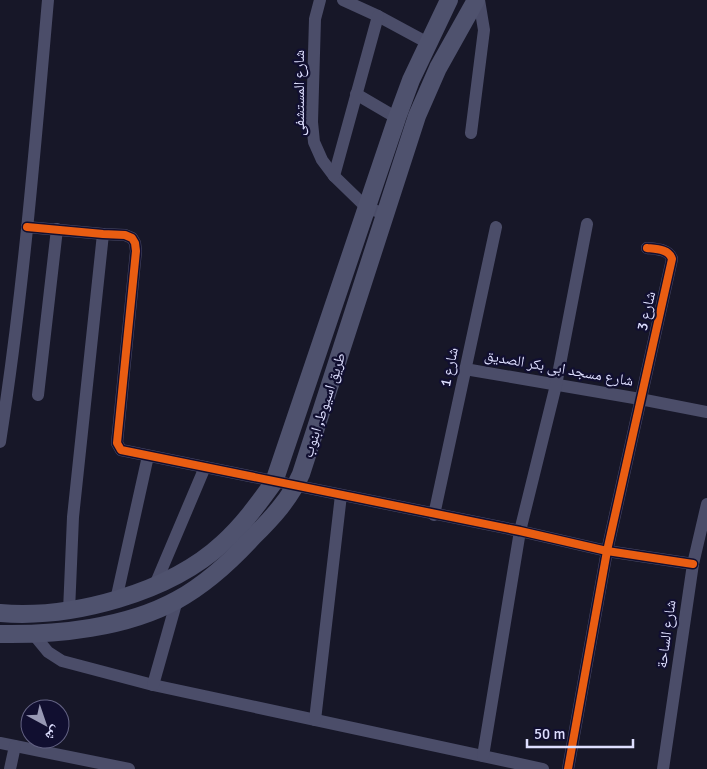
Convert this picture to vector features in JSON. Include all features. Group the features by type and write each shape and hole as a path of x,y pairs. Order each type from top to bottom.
{"main road":[{"name":"طريق اسيوط, ابنوب","path":"0,613 38,614 69,611 116,600 155,585 191,568 222,544 250,516 274,482 397,118 428,43 449,0"},
{"name":"طريق اسيوط, ابنوب","path":"0,634 34,635 71,631 107,624 142,614 176,600 210,577 240,551 288,499 296,486 303,468 417,116 438,68 477,0"}],"street":[{"path":"0,442 10,380 27,227 48,0"},
{"name":"شارع المستشفى","path":"320,0 315,19 312,122 314,142 322,160 334,176 367,208 386,214"},
{"path":"343,0 378,16 428,43"},
{"path":"471,133 484,30 482,12 477,0"},
{"path":"334,176 378,16"},
{"path":"356,94 397,118"},
{"path":"484,756 520,531 556,385 588,224"},
{"path":"27,227 125,235 132,238 135,243 136,251 117,443 118,449 434,515 520,531 607,551 693,564"},
{"name":"شارع 1","path":"434,515 496,227"},
{"path":"38,395 57,229"},
{"path":"69,611 73,518 103,234"},
{"name":"شارع 3","path":"568,769 607,551 672,259 668,252 647,248"},
{"name":"شارع مسجد ابى بكر الصديق","path":"465,369 707,412"},
{"path":"116,600 148,456"},
{"path":"155,585 205,467"},
{"path":"314,720 341,496"},
{"name":"شارع الساحة","path":"663,769 693,564 707,504"},
{"path":"153,686 176,600"},
{"path":"34,635 48,652 62,661 153,686 543,769"},
{"path":"0,743 86,765 129,769"},
{"path":"10,769 15,746"}],"cycle path":[{"path":"27,227 125,235 132,238 135,243 136,251 117,443 121,450 520,531 607,551 693,564"},
{"path":"568,769 607,551 672,259 665,251 647,248"}]}
